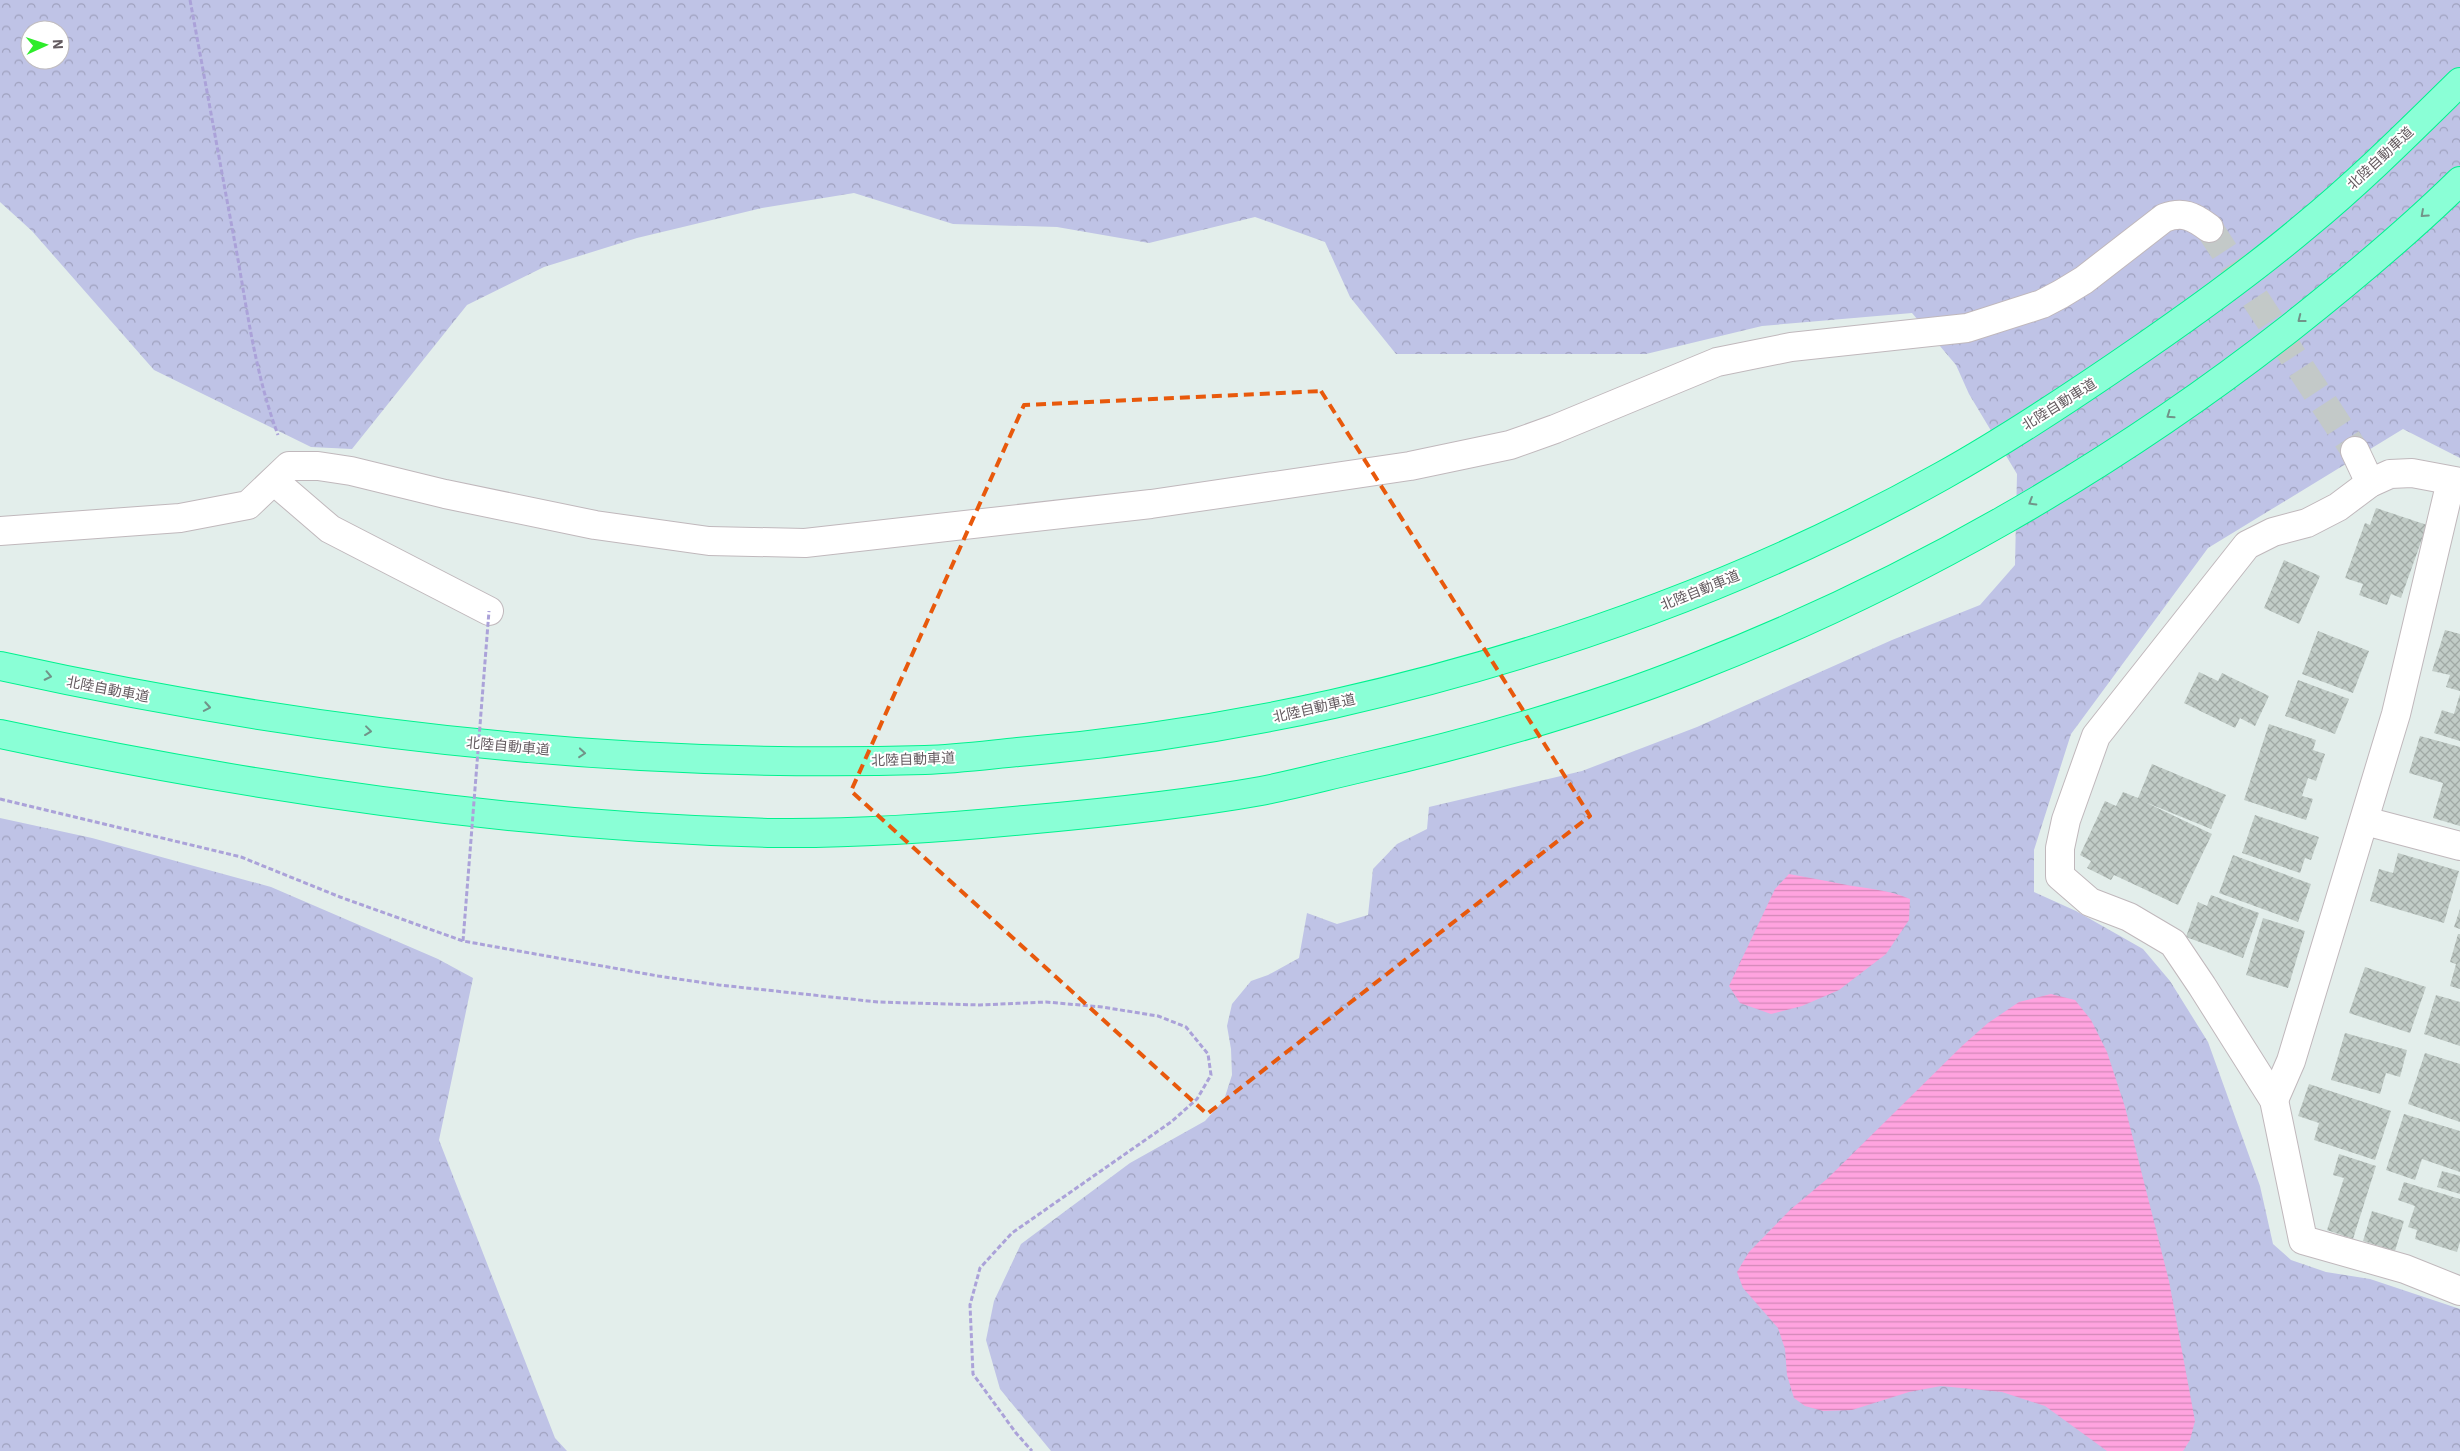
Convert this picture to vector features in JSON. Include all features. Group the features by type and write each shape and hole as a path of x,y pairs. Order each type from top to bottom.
{"highway":[{"name":"北陸自動車道","path":"0,666 115,691 286,720 450,741 622,756 776,761 931,760 1093,746 1250,722 1401,688 1533,651 1667,604 1802,547 1942,476 2076,394 2198,310 2306,226 2407,134 2460,82"},
{"path":"0,734 123,760 293,788 451,809 614,825 779,833 961,826 1110,812 1272,788 1407,758 1545,720 1694,669 1837,606 1978,534 2121,449 2238,368 2339,288 2460,181"}],"street":[{"path":"0,531 180,518 248,505 282,473 318,466 352,471 445,494 595,525 709,541 804,543 1151,504 1410,466 1510,446 1717,362 1791,347 1966,328 2042,304 2061,294 2084,280 2164,218 2174,214 2190,215 2209,228"},
{"path":"2355,451 2370,483"},
{"path":"282,473 330,529 489,612"},
{"path":"2274,1100 2291,1061 2365,821 2396,714 2456,482 2412,473 2390,474 2370,483 2338,507 2307,523 2273,532 2247,545 2096,736 2066,820 2060,848 2060,876 2090,902 2129,917 2173,943 2274,1100 2302,1240 2404,1269 2460,1290"},
{"path":"2365,821 2460,846"}],"path":[{"path":"190,0 240,271 248,327 282,473"},
{"path":"463,941 489,612"},
{"path":"0,799 241,857 340,897 463,941 719,985 878,1002 980,1005 1046,1002 1102,1007 1158,1016 1186,1027 1208,1054 1211,1075 1197,1098 1171,1122 1012,1233 980,1268 970,1305 973,1374 1016,1433 1032,1451"}],"highlighted area":[{"path":"1321,391 1590,816 1207,1114 851,791 1024,405"}],"green space":[{"path":"0,0 2460,0 2460,458 2403,429 2208,548 2071,734 2034,850 2034,892 2076,911 2143,949 2170,981 2208,1042 2260,1186 2273,1244 2291,1260 2326,1272 2370,1279 2460,1309 2460,1451 1051,1451 1000,1389 986,1340 994,1301 1021,1244 1130,1163 1205,1121 1224,1100 1232,1075 1231,1049 1227,1026 1232,1004 1251,981 1268,975 1299,958 1307,913 1337,924 1368,915 1373,869 1397,844 1427,829 1429,807 1582,771 1697,727 1892,640 1980,605 2015,565 2017,474 1969,394 1956,365 1912,313 1762,326 1646,354 1396,354 1350,297 1325,242 1255,217 1149,243 1057,227 953,224 854,193 762,208 637,238 544,267 467,305 352,449 311,447 154,370 32,231 0,202"},
{"path":"0,818 92,838 271,887 438,959 473,978 439,1140 555,1438 567,1451 0,1451"}],"shaded area":[{"path":"1789,874 1885,891 1910,899 1909,920 1886,954 1839,990 1802,1006 1771,1014 1740,1003 1729,986 1775,889"},
{"path":"2051,994 2075,1000 2091,1020 2107,1052 2125,1107 2169,1281 2195,1421 2190,1440 2183,1451 2107,1451 2045,1406 2002,1392 1941,1386 1909,1392 1852,1410 1823,1411 1805,1406 1794,1398 1787,1375 1785,1349 1778,1328 1743,1288 1737,1272 1749,1252 1790,1210 1827,1179 1963,1045 1988,1023 2019,1002"}],"building":[{"path":"2376,508 2427,525 2401,598 2391,594 2387,605 2359,595 2363,584 2345,578 2365,523 2370,525"},
{"path":"2284,560 2320,576 2299,624 2264,608"},
{"path":"2445,630 2460,634 2460,691 2446,687 2450,675 2432,671"},
{"path":"2318,631 2369,651 2353,693 2302,674"},
{"path":"2199,672 2218,681 2222,673 2269,696 2255,726 2240,718 2235,728 2184,703"},
{"path":"2298,680 2349,699 2335,734 2285,716"},
{"path":"2460,694 2460,741 2434,733 2442,710 2454,714"},
{"path":"2269,724 2316,740 2313,750 2325,754 2316,781 2308,778 2302,796 2313,799 2306,820 2244,800"},
{"path":"2420,736 2460,747 2460,826 2433,818 2443,783 2409,773"},
{"path":"2152,764 2226,795 2211,829 2145,802 2212,834 2178,905 2114,875 2111,880 2087,868 2091,861 2080,855 2105,801 2116,806 2123,792 2138,798"},
{"path":"2255,815 2319,837 2311,860 2305,858 2300,873 2242,853"},
{"path":"2398,853 2459,871 2444,923 2370,901 2379,869 2393,873"},
{"path":"2233,855 2311,884 2298,922 2219,893"},
{"path":"2211,895 2259,913 2243,958 2186,937 2198,902 2207,906"},
{"path":"2460,909 2460,929 2454,927"},
{"path":"2263,918 2305,931 2288,988 2246,975"},
{"path":"2458,934 2460,934 2460,989 2450,986 2456,964 2450,962"},
{"path":"2365,967 2426,987 2410,1033 2349,1013"},
{"path":"2436,995 2460,1002 2460,1046 2424,1034"},
{"path":"2345,1033 2407,1050 2400,1077 2386,1073 2380,1094 2331,1080"},
{"path":"2425,1053 2460,1064 2460,1122 2408,1104"},
{"path":"2309,1084 2391,1111 2375,1160 2314,1140 2319,1123 2298,1116"},
{"path":"2404,1114 2460,1131 2460,1172 2422,1159 2415,1180 2386,1170"},
{"path":"2339,1154 2376,1166 2353,1239 2327,1230 2344,1178 2333,1175"},
{"path":"2442,1171 2460,1176 2460,1194 2437,1187"},
{"path":"2404,1182 2460,1199 2460,1242 2457,1252 2415,1239 2417,1230 2408,1227 2415,1206 2398,1200"},
{"path":"2372,1211 2404,1221 2395,1251 2363,1241"}],"tunnel":[{"path":"2209,228 2355,451"}]}
